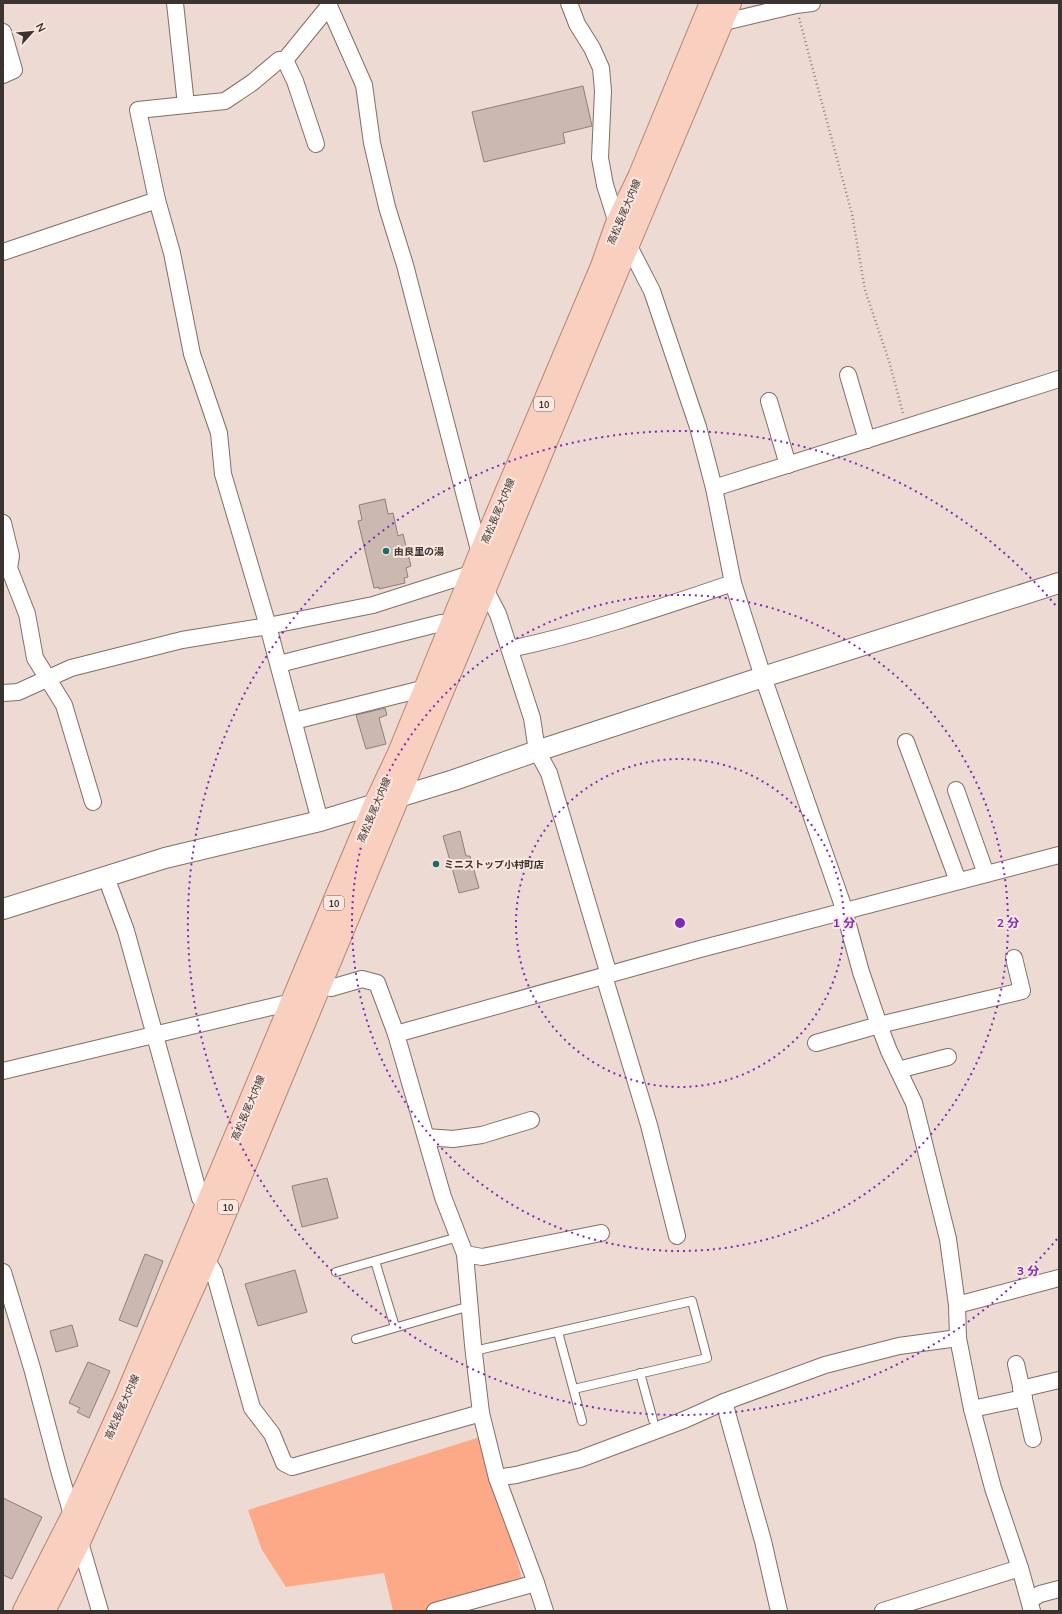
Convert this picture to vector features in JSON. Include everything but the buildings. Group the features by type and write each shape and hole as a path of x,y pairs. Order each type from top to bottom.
{"main road":[{"name":"高松長尾大内線","path":"24,1611 72,1517 126,1397 292,1002 311,982 399,797 479,572 602,266 617,223 711,3"},
{"name":"高松長尾大内線","path":"44,1611 79,1542 206,1259 311,982 375,804 426,688 628,245 727,12"}],"street":[{"path":"175,3 186,105"},
{"path":"569,3 577,24 592,48 601,68 603,91 600,158 605,185 617,223 652,292 698,428 714,488 733,582 763,676 845,912 861,972 879,1025 914,1103 948,1240 957,1305 958,1338 972,1409 993,1488 1031,1606"},
{"path":"701,28 727,12 804,4"},
{"path":"285,60 328,5 364,85 372,143 387,207 405,265 479,572 498,614 532,718 537,751 549,773 649,1125 677,1236"},
{"path":"3,32 14,70 3,75"},
{"path":"285,60 279,60 253,82 225,101 138,110 157,200 172,253 192,354 219,433 223,474 279,664 320,821"},
{"path":"285,60 295,81 316,144"},
{"path":"3,252 157,200"},
{"path":"848,374 867,440"},
{"path":"714,488 1059,379"},
{"path":"769,401 788,465"},
{"path":"3,523 11,556 9,568 27,614 35,658 64,705 93,802"},
{"path":"3,693 18,692 71,668 182,640 268,626 373,605 479,572"},
{"path":"510,649 554,640 651,611 733,582"},
{"path":"3,909 165,858 320,821 399,797 454,780 763,676 1059,583"},
{"path":"279,664 441,623"},
{"path":"294,721 426,688"},
{"path":"906,742 958,881"},
{"path":"956,790 986,874"},
{"path":"396,1034 606,975 1059,855"},
{"path":"106,877 126,931 200,1198 208,1204"},
{"path":"816,1043 879,1025 1022,991 1014,958"},
{"path":"311,982 331,988 362,979 377,983 396,1034 443,1197 465,1254 481,1413 497,1478 536,1583 544,1611"},
{"path":"3,1071 292,1002"},
{"path":"898,1070 948,1057"},
{"path":"426,1138 453,1139 482,1135 530,1120"},
{"path":"465,1254 482,1257 601,1233"},
{"path":"206,1259 214,1272 252,1408 272,1434 284,1463 292,1467 481,1413"},
{"path":"3,1272 6,1296 32,1368 72,1517 100,1611"},
{"path":"957,1305 1059,1278"},
{"path":"497,1478 516,1475 580,1459 684,1420 724,1402 825,1365 899,1346 958,1338"},
{"path":"1016,1364 1033,1439"},
{"path":"972,1409 1022,1394 1059,1380"},
{"path":"724,1402 763,1541 779,1611"},
{"path":"883,1611 1020,1568"},
{"path":"435,1611 455,1608 536,1583"},
{"path":"1031,1606 1040,1594 1059,1589"}],"lane":[{"path":"336,1272 458,1237"},
{"path":"375,1260 395,1328"},
{"path":"474,1351 692,1301 707,1358 574,1389"},
{"path":"356,1339 470,1306"},
{"path":"558,1332 582,1421"},
{"path":"640,1373 653,1420"}],"path":[{"path":"804,4 852,214 865,290 889,361 907,427"}],"shaded area":[{"path":"480,1437 510,1533 523,1583 427,1611 393,1611 384,1573 286,1587 262,1550 248,1510"}],"place":[{"name":"由良里の湯","path":"386,551"},
{"name":"ミニストップ小村町店","path":"436,864"}]}
